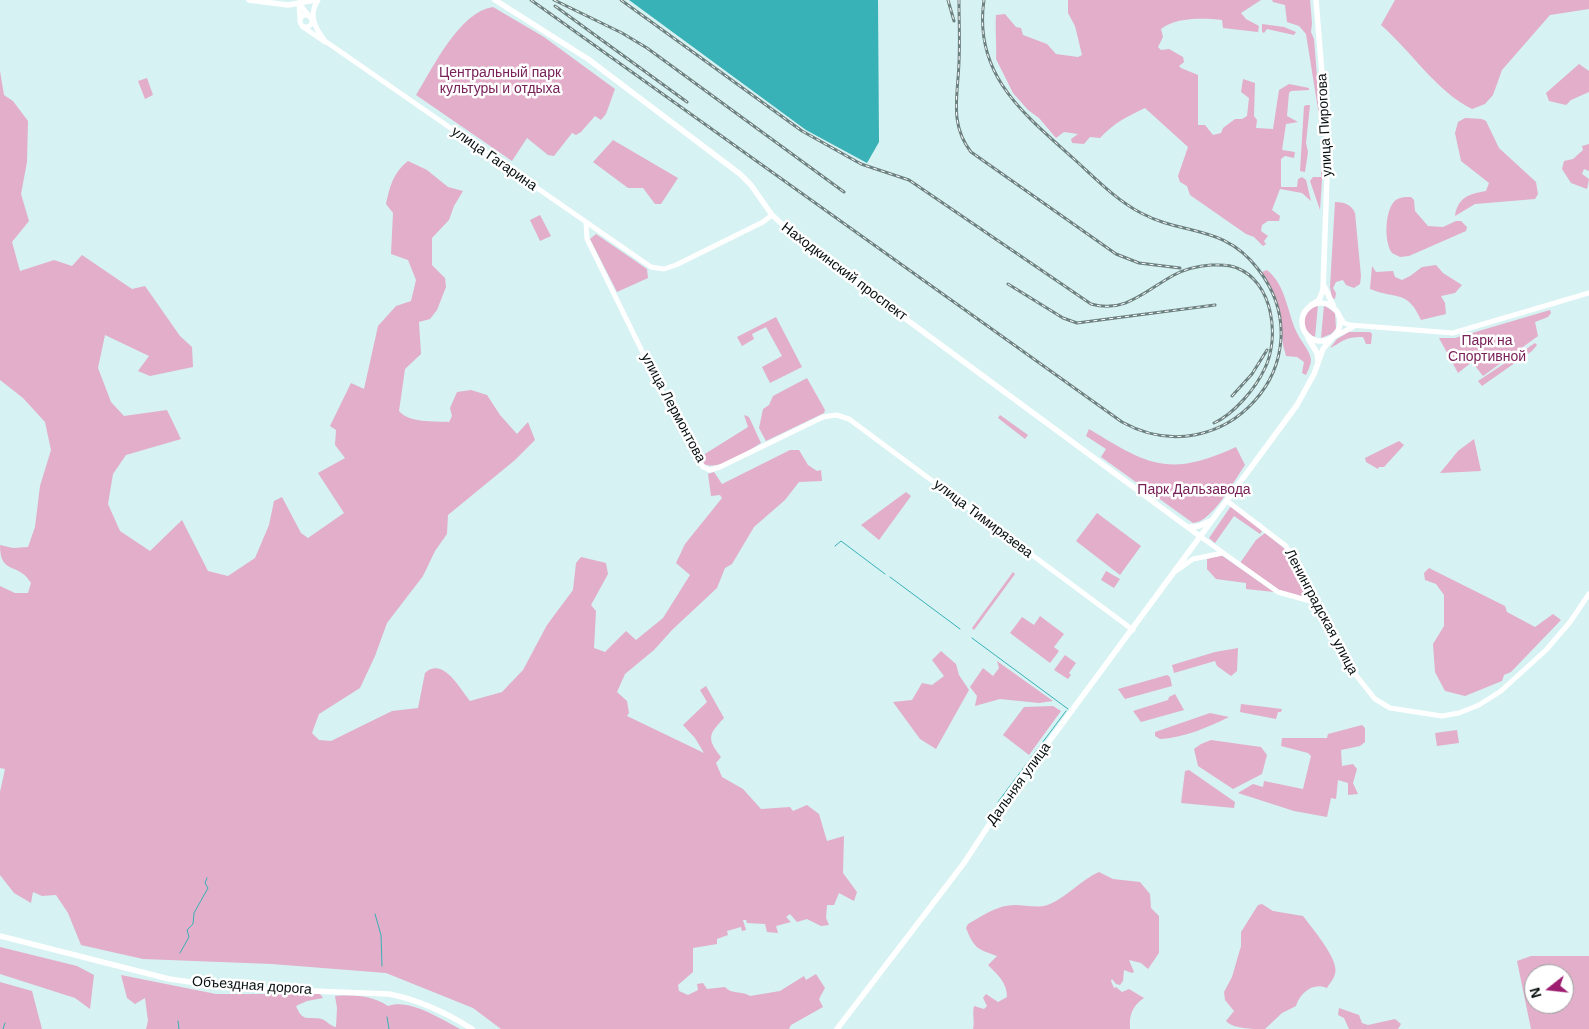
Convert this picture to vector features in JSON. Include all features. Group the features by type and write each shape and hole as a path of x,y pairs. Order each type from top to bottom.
{"main road":[{"path":"249,0 281,5 300,4 316,0"},
{"path":"301,23 308,27 312,19 316,0"},
{"name":"Находкинский проспект","path":"495,0 588,59 740,174 751,185 772,215 803,243 1201,537"},
{"name":"улица Пирогова","path":"1316,0 1328,148 1324,279"},
{"path":"300,4 301,23"},
{"name":"улица Гагарина","path":"300,4 312,19 322,37 329,44"},
{"path":"301,23 304,16 312,19"},
{"name":"улица Гагарина","path":"301,23 645,264 660,270 676,265 763,222 772,215"},
{"name":"улица Лермонтова","path":"586,223 587,239 674,414 703,467 710,470 720,468 830,415"},
{"path":"1316,370 1317,353 1304,332 1302,318 1303,313 1321,297 1324,279"},
{"path":"1324,279 1326,293 1344,323 1356,326 1452,333 1589,293"},
{"path":"1311,305 1328,304 1337,312 1339,328 1334,337"},
{"path":"1304,332 1318,341 1334,337 1356,326"},
{"name":"Дальняя улица","path":"836,1029 964,863 1000,808 1297,405 1316,370 1323,349 1334,337"},
{"name":"улица Тимирязева","path":"830,415 849,419 1133,630"},
{"name":"Ленинградская улица","path":"1227,501 1286,546 1345,658 1360,682 1379,702 1397,709 1442,716 1469,710 1501,691 1546,650 1570,622 1589,594"},
{"path":"1186,526 1199,526 1213,520"},
{"path":"1201,537 1278,592 1317,604"},
{"path":"1176,571 1193,558 1223,553"},
{"name":"Объездная дорога","path":"0,936 169,980 234,988 390,994 408,998 438,1010 472,1029"}],"green space":[{"path":"1068,0 1261,0 1241,13 1246,19 1259,26 1258,32 1223,28 1222,20 1182,20 1161,29 1163,37 1158,47 1161,50 1169,49 1183,57 1184,62 1179,66 1198,75 1198,125 1205,125 1213,135 1221,133 1223,128 1235,119 1242,119 1247,116 1249,98 1241,92 1243,79 1255,83 1254,116 1257,120 1256,128 1273,129 1279,90 1289,84 1309,88 1309,90 1291,91 1289,93 1287,116 1298,122 1286,124 1282,150 1295,152 1294,158 1285,156 1281,159 1281,187 1297,187 1298,179 1302,177 1306,180 1311,201 1302,193 1280,189 1272,210 1280,216 1279,221 1268,221 1262,225 1261,231 1268,236 1264,241 1266,244 1263,246 1254,237 1246,234 1190,195 1187,186 1180,182 1178,176 1188,147 1145,108 1110,128 1100,138 1090,137 1084,144 1072,143 1071,139 1078,134 1064,132 1056,138 1039,118 1028,110 1013,93 996,59 996,15 1005,14 1016,27 1021,28 1023,35 1047,44 1056,54 1078,57 1082,55 1075,26 1068,13"},
{"path":"1272,0 1310,0 1311,32 1314,39 1321,128 1306,34 1299,26 1287,22 1285,5 1273,2"},
{"path":"1395,0 1589,0 1589,9 1550,15 1502,70 1493,95 1485,104 1472,109 1459,102 1436,82 1381,25"},
{"name":"Центральный парк культуры и отдыха","path":"493,7 544,37 615,89 606,114 601,120 595,116 581,132 576,135 572,133 554,156 548,155 527,138 512,161 416,95 458,30 481,11"},
{"path":"1262,24 1284,27 1296,32 1294,35 1267,29 1264,33 1262,32"},
{"path":"1579,64 1589,71 1589,92 1571,100 1566,105 1549,101 1546,93"},
{"path":"0,71 4,95 13,101 28,121 27,162 21,194 29,221 12,242 20,271 54,260 72,266 82,255 132,289 145,286 180,336 192,347 193,367 150,376 138,371 149,356 105,335 98,368 111,402 124,416 167,410 181,439 126,455 113,474 108,504 120,531 150,551 182,520 208,571 228,576 255,558 269,525 274,501 282,497 301,533 308,538 344,513 318,473 345,458 335,445 336,430 330,426 351,383 364,389 378,326 396,306 411,301 416,280 408,260 391,254 393,213 386,204 391,186 399,170 408,161 427,170 448,187 463,191 454,206 449,220 432,238 432,265 445,278 446,287 437,310 430,319 419,322 421,354 405,369 399,411 409,418 449,422 452,416 450,408 457,392 471,390 487,395 500,415 517,434 528,422 535,440 515,460 448,515 447,534 435,551 423,576 387,623 375,656 360,688 319,714 312,733 319,740 331,741 392,711 418,708 425,673 432,669 445,671 470,701 502,692 523,670 547,625 573,590 576,563 581,557 606,563 608,574 591,605 596,611 594,648 605,652 626,631 636,640 663,618 690,575 676,563 685,544 722,498 720,495 711,496 708,474 714,472 722,484 790,450 799,450 808,465 817,471 821,470 822,481 799,482 785,500 754,527 732,564 725,568 717,588 672,630 654,650 625,674 617,692 627,701 629,713 627,716 704,753 695,738 683,725 707,702 700,690 706,686 724,718 711,736 711,741 721,757 716,763 722,777 743,789 761,809 790,807 793,811 807,805 819,814 827,841 844,836 843,873 857,892 854,901 839,893 834,905 827,905 826,918 829,925 821,926 807,919 797,922 790,914 786,917 791,922 776,926 778,933 767,932 765,924 747,923 746,920 743,920 746,930 742,931 741,927 727,931 728,935 717,939 717,944 693,948 693,972 678,985 679,991 688,995 698,990 697,984 703,983 707,989 725,987 731,991 750,996 780,991 804,976 806,980 816,974 825,988 819,999 823,1007 791,1025 789,1029 501,1029 473,1008 386,973 272,964 143,959 81,945 68,913 56,895 42,896 33,892 31,903 14,893 0,875 0,792 5,769 0,768 0,586 15,593 28,593 31,583 21,572 6,565 1,555 0,545 13,548 28,547 35,527 40,486 51,450 45,422 23,398 0,380"},
{"path":"147,78 153,95 145,99 138,81"},
{"path":"1310,105 1306,143 1308,152 1305,172 1300,171 1304,106"},
{"path":"1465,118 1486,121 1499,148 1536,182 1538,194 1535,199 1475,204 1455,216 1459,204 1465,197 1486,191 1489,183 1461,161 1455,133 1458,122"},
{"path":"613,140 678,178 661,204 655,204 643,188 628,188 593,162"},
{"path":"1589,144 1589,171 1584,169 1582,174 1589,179 1587,189 1571,183 1562,169 1564,161 1573,159 1583,150 1582,146"},
{"path":"1321,148 1324,149 1320,210 1310,181 1313,177 1321,177"},
{"path":"1411,197 1414,200 1415,211 1428,226 1443,227 1456,221 1461,221 1467,227 1466,231 1409,256 1400,257 1392,253 1389,248 1387,235 1387,221 1390,208 1397,200"},
{"path":"1335,202 1347,205 1355,213 1361,276 1360,284 1354,288 1346,285 1343,280 1336,282 1333,288 1336,293 1335,299 1332,298 1330,287"},
{"path":"540,215 551,236 540,241 530,220"},
{"path":"596,234 647,269 648,278 617,292 590,239"},
{"path":"1436,265 1443,273 1462,285 1455,293 1441,296 1445,303 1446,314 1421,320 1416,310 1406,299 1370,289 1372,266 1376,272 1393,271 1395,277 1402,280 1422,267"},
{"path":"1267,270 1282,291 1297,333 1310,356 1311,360 1306,375 1302,373 1304,362 1297,357 1286,356 1279,309 1262,272"},
{"path":"1318,305 1315,337 1307,332 1304,320 1310,308"},
{"path":"1324,305 1335,313 1336,329 1331,334 1321,338"},
{"name":"Парк на Спортивной","path":"1550,310 1551,313 1548,317 1535,322 1538,336 1483,376 1472,362 1458,373 1439,338 1455,338"},
{"path":"776,317 802,367 770,383 762,367 782,356 766,327 752,334 754,339 742,346 737,337"},
{"path":"1349,332 1370,332 1372,334 1371,344 1366,344 1363,337 1356,337 1345,340 1330,348 1337,339"},
{"path":"1535,343 1537,345 1532,351 1482,386 1478,381"},
{"path":"807,378 825,410 824,413 766,441 759,428 763,409 769,405 773,396"},
{"path":"744,415 749,417 761,443 726,463 718,465 704,464 700,457 748,427"},
{"path":"1000,415 1028,435 1025,439 998,418"},
{"name":"Парк Дальзавода","path":"1089,429 1127,451 1144,459 1160,463 1193,462 1213,457 1236,447 1245,465 1229,490 1208,516 1193,523 1101,457 1106,449 1086,436"},
{"path":"1474,439 1481,471 1440,473 1458,451"},
{"path":"1399,441 1404,445 1384,467 1379,467 1378,469 1366,462 1365,458"},
{"path":"906,492 911,496 879,540 861,525"},
{"path":"1231,506 1262,531 1260,534 1234,516 1215,543 1209,538"},
{"path":"1097,513 1141,546 1120,575 1076,541"},
{"path":"1265,533 1285,549 1310,596 1309,598 1285,594 1240,563 1256,540"},
{"path":"1221,555 1274,592 1246,589 1246,583 1216,579 1207,569 1207,559"},
{"path":"1429,568 1505,606 1507,612 1535,627 1553,614 1561,620 1511,672 1504,675 1502,681 1465,696 1445,691 1435,672 1433,644 1444,626 1444,595 1436,584 1425,580 1424,573"},
{"path":"1106,571 1120,579 1114,588 1101,580"},
{"path":"1013,572 1015,574 974,630 972,628"},
{"path":"1040,616 1064,634 1054,647 1059,651 1050,663 1010,633 1022,617 1034,625"},
{"path":"1238,648 1237,671 1231,676 1217,666 1215,661 1174,673 1172,665 1215,652"},
{"path":"941,651 956,664 959,675 969,690 936,749 920,739 893,702 912,700 922,683 932,685 944,676 932,660"},
{"path":"1065,655 1076,663 1069,673 1071,675 1068,679 1054,670"},
{"path":"997,661 1053,701 1039,703 1000,699 975,706 977,696 970,687 983,668 993,676 999,668"},
{"path":"1167,675 1170,677 1172,686 1125,699 1118,689"},
{"path":"1175,694 1184,710 1141,722 1133,711 1168,700 1169,697"},
{"path":"1241,704 1282,709 1281,712 1278,712 1276,719 1240,712"},
{"path":"1053,706 1061,711 1029,755 1003,735 1024,707"},
{"path":"1210,713 1229,717 1178,737 1160,739 1155,736 1155,732"},
{"path":"1362,725 1365,728 1365,742 1360,746 1341,750 1342,766 1353,764 1357,769 1353,783 1358,794 1348,795 1348,783 1338,780 1336,799 1331,798 1327,817 1294,811 1238,793 1253,784 1263,787 1264,781 1303,789 1311,756 1308,753 1281,746 1282,738 1327,738 1328,734"},
{"path":"1457,730 1459,743 1437,746 1435,733"},
{"path":"1211,740 1261,747 1267,755 1262,774 1233,789 1198,766 1194,749"},
{"path":"1189,770 1235,802 1234,808 1181,803 1185,771"},
{"path":"1099,872 1113,879 1140,882 1150,894 1151,908 1159,916 1159,953 1148,969 1141,963 1129,960 1134,972 1124,970 1123,981 1120,985 1116,984 1112,979 1111,981 1114,988 1116,987 1122,992 1129,989 1144,998 1132,1011 1130,1029 973,1029 974,1006 984,1009 987,1006 983,998 986,994 998,1002 1007,997 1007,992 1004,983 988,965 997,956 974,944 966,928 968,924 990,911 1008,905 1041,906 1050,904"},
{"path":"1262,904 1273,911 1303,916 1329,952 1335,968 1335,974 1327,988 1317,986 1308,990 1296,1006 1282,1013 1265,1029 1244,1028 1234,1026 1226,1021 1234,1011 1225,1000 1224,992 1232,977 1241,946 1241,932 1258,905"},
{"path":"0,947 77,966 94,975 90,1009 75,998 0,974"},
{"path":"1531,956 1589,956 1589,1029 1531,1029 1528,1014 1574,1014 1574,964 1524,964 1524,995 1517,961"},
{"path":"121,975 216,994 320,994 323,998 307,1001 296,1006 304,1017 322,1019 336,1027 337,1008 335,996 362,996 382,1002 388,1006 396,1004 415,1007 460,1029 146,1029 148,1021 145,998 135,1004 127,998"},
{"path":"0,982 32,991 42,1029 0,1029"},
{"path":"1339,1008 1359,1015 1362,1023 1368,1025 1395,1019 1401,1024 1398,1029 1349,1029 1344,1018 1338,1015"}],"water":[{"path":"629,0 878,0 879,142 867,163 806,130"}],"waterway":[{"path":"835,546 841,541 885,574"},
{"path":"890,577 960,629"},
{"path":"972,638 1068,709"},
{"path":"998,802 1066,711"},
{"path":"180,953 189,937 187,930 193,924 194,913 208,888 205,883 207,878"},
{"path":"375,914 381,935 382,966"},
{"path":"387,1017 389,1029"},
{"path":"178,1021 179,1029"},
{"path":"3,1029 5,1023"}],"railway":[{"path":"531,0 1122,422 1160,435 1196,435 1228,422 1254,401 1273,373 1281,340 1277,304 1258,269 1231,244 1203,233 1157,220 1132,208 1106,188 1037,126 1006,91 994,71 986,50 983,27 984,0"},
{"path":"554,0 622,33 647,48 844,192"},
{"path":"621,0 802,131 861,164 909,180 1091,304 1114,306 1125,303 1178,273 1201,266 1231,266 1249,275 1259,285 1266,298 1270,312 1272,326 1270,355 1261,376 1250,392 1237,407 1214,423"},
{"path":"948,0 954,21"},
{"path":"959,0 956,109 960,131 971,152 1116,254 1139,263 1180,268"},
{"path":"555,6 687,102"},
{"path":"1008,284 1063,318 1077,323 1215,305"},
{"path":"1232,396 1252,374 1267,350"}]}
